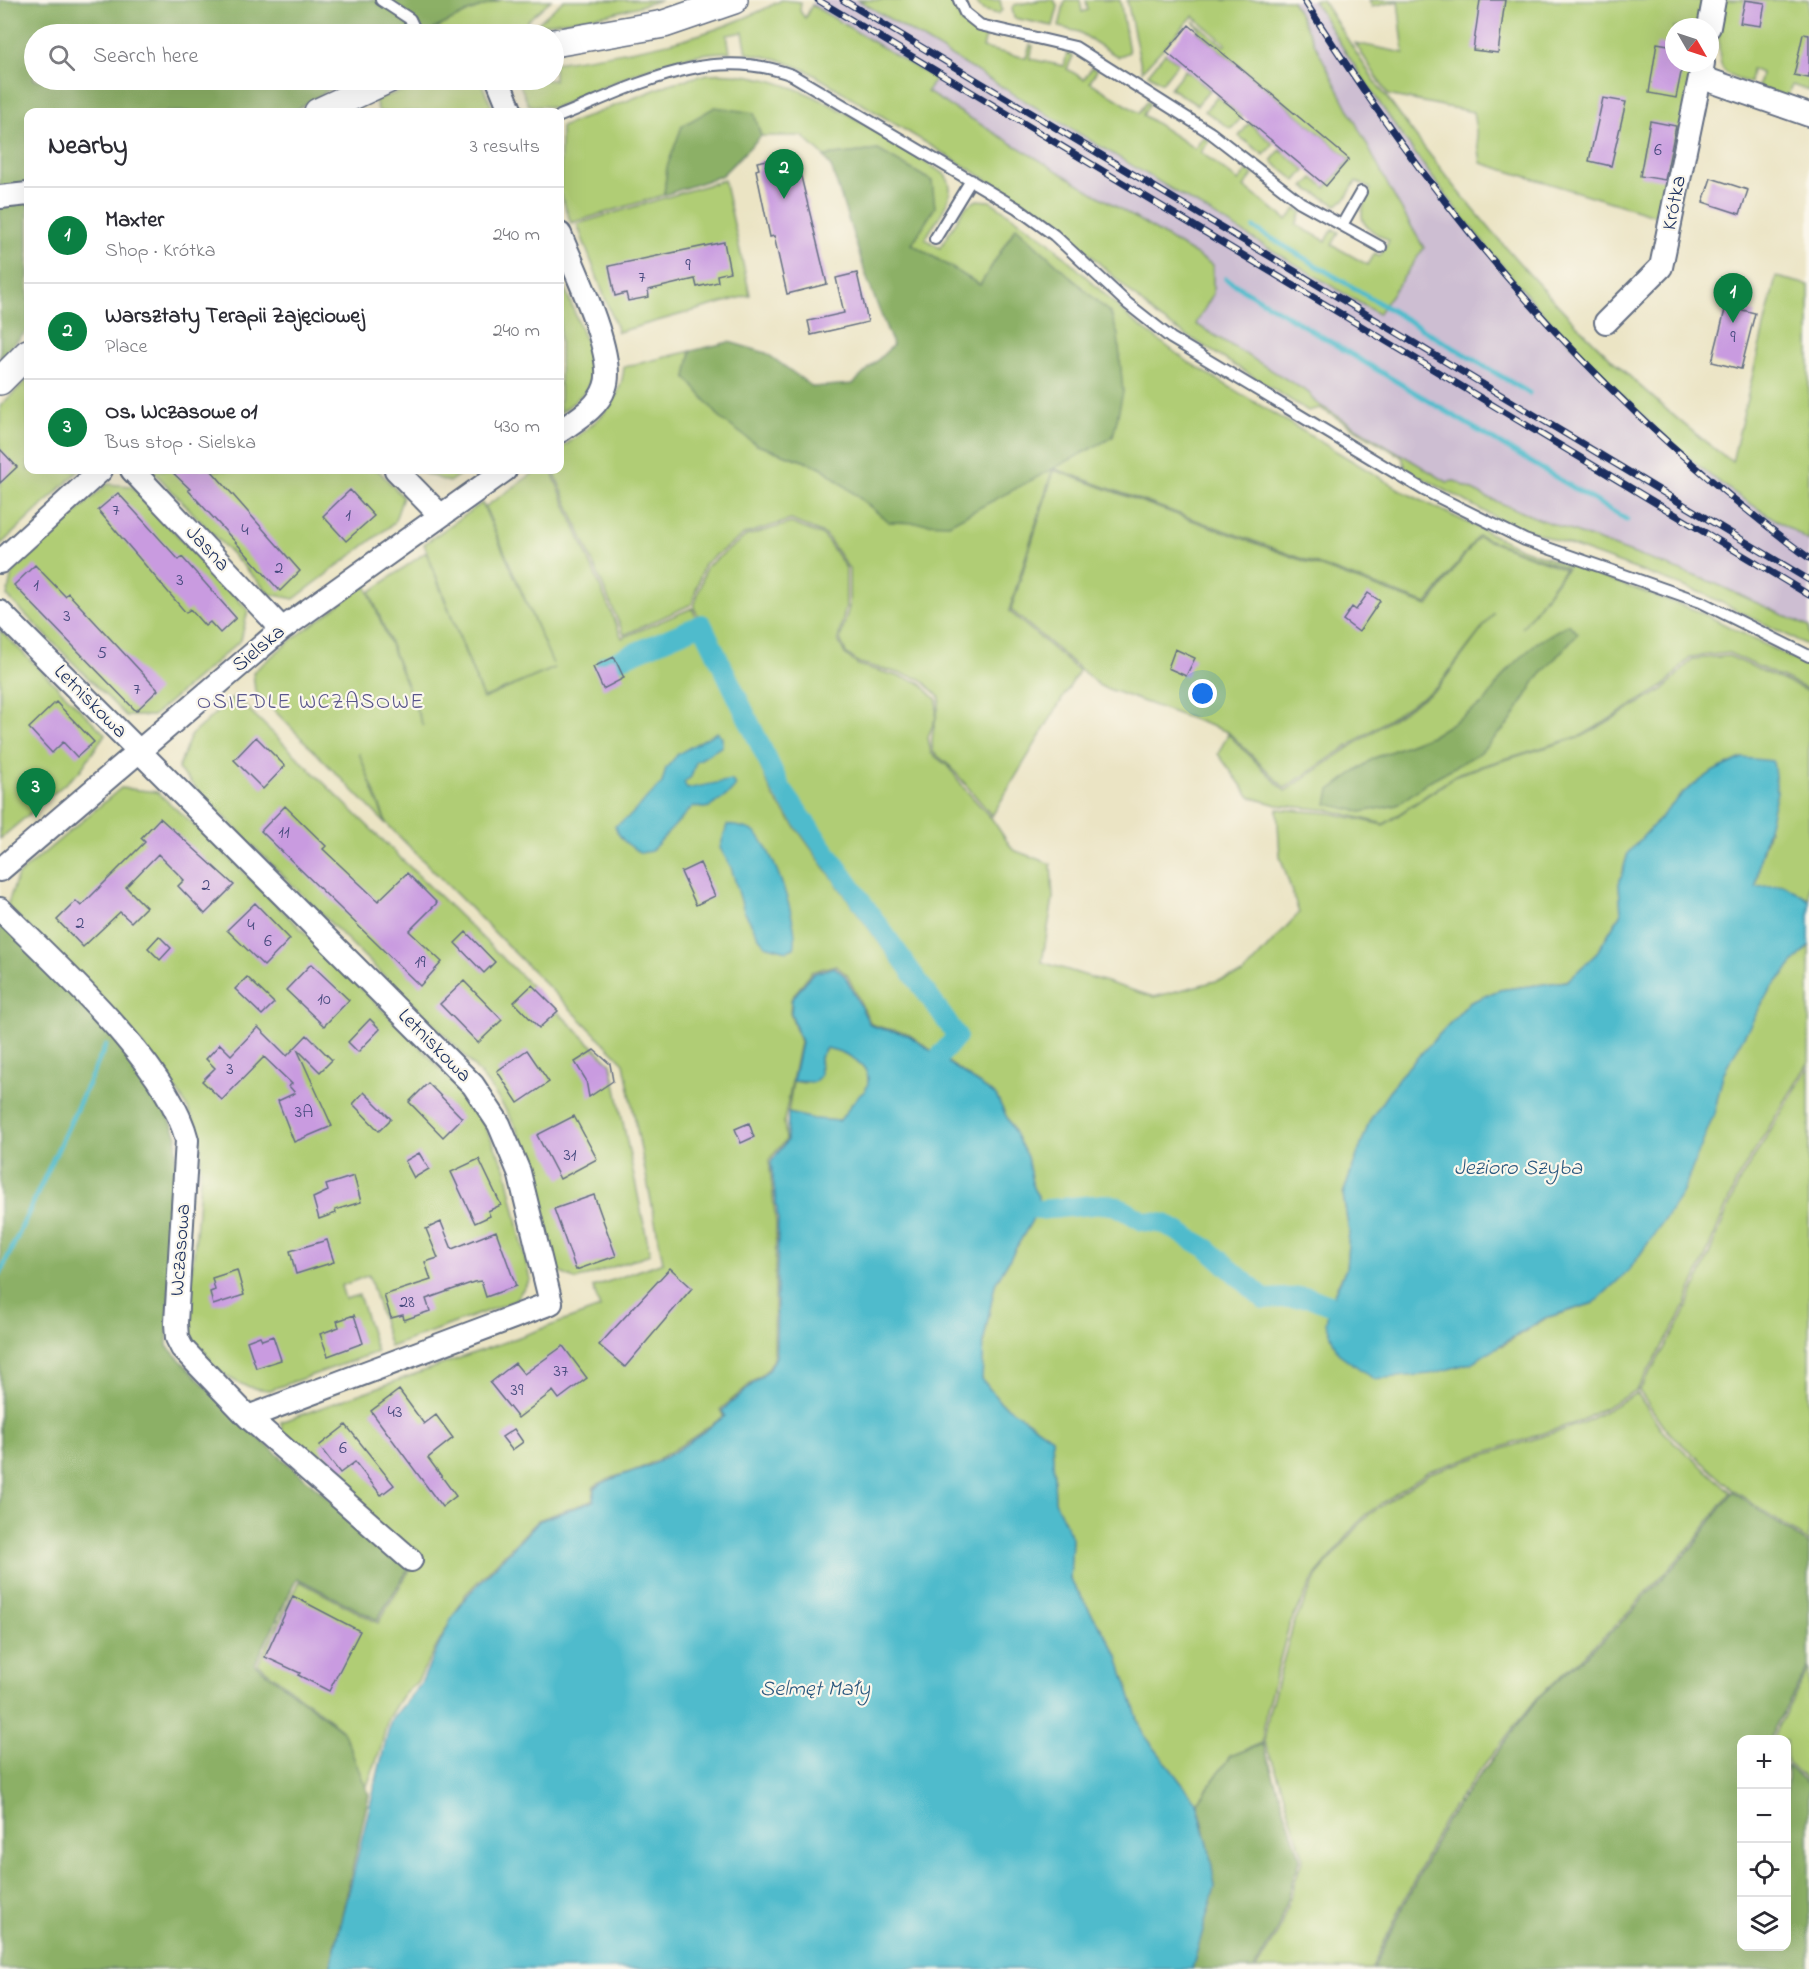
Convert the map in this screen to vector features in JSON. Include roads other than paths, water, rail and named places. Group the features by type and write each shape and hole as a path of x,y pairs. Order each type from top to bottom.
{"street":[{"path":"564,41 664,24 734,0"},
{"path":"1711,18 1714,0"},
{"name":"Krótka","path":"1606,322 1661,267 1701,72"},
{"path":"1705,72 1738,90 1809,115"},
{"path":"327,108 365,90"},
{"path":"502,90 509,108"},
{"path":"0,197 24,194"},
{"path":"564,244 602,343 608,372 605,387 598,399 590,409 564,428"},
{"path":"0,381 24,357"},
{"path":"0,562 97,474"},
{"name":"Jasna","path":"136,474 282,629"},
{"path":"400,474 440,515"},
{"name":"Sielska","path":"0,870 282,629 500,474"},
{"name":"Letniskowa","path":"0,612 473,1085 500,1124 519,1172 551,1303 248,1416"},
{"name":"Wczasowa","path":"0,909 122,1036 166,1092 178,1112 187,1140 188,1157 177,1338 182,1348 248,1416 411,1560"}],"lane":[{"path":"381,0 410,19 412,24"},
{"path":"959,0 968,17 980,25 1075,46 1211,133 1300,202 1381,247"},
{"path":"564,115 686,68 733,62 755,64 784,72 810,83 1017,208 1054,235 1128,304 1171,338 1438,499 1543,547 1645,580 1712,607 1809,656"},
{"path":"935,239 971,180"},
{"path":"1342,225 1361,192"}],"water":[{"path":"717,732 722,737 722,746 696,762 691,777 684,782 687,789 731,780 736,785 734,788 712,805 704,808 693,806 651,851 641,853 629,845 619,835 615,826 630,816 662,783 666,768 678,754"},
{"name":"Jezioro Szyba","path":"1742,758 1773,761 1777,792 1760,859 1756,887 1785,885 1809,900 1809,945 1769,991 1723,1074 1714,1114 1682,1194 1630,1269 1594,1303 1545,1318 1471,1363 1430,1374 1374,1379 1338,1353 1326,1323 1329,1305 1346,1269 1349,1232 1343,1194 1370,1120 1399,1077 1469,1003 1499,990 1567,981 1596,954 1621,913 1619,884 1628,853 1684,792 1714,771"},
{"path":"727,825 754,832 769,853 789,906 795,938 794,948 787,951 765,945 744,911 731,867 720,848"},
{"name":"Selmęt Mały","path":"834,967 845,976 870,1025 908,1035 996,1096 1027,1157 1033,1188 1038,1196 1038,1210 995,1284 984,1338 982,1379 999,1401 1052,1438 1055,1501 1072,1538 1070,1579 1117,1654 1142,1732 1197,1803 1209,1849 1215,1887 1192,1969 330,1969 391,1720 420,1685 451,1620 466,1597 539,1521 594,1501 594,1488 600,1484 646,1467 686,1444 725,1416 722,1411 770,1369 776,1356 778,1219 771,1162 787,1141 788,1113 814,1119 839,1121 866,1089 868,1080 863,1066 841,1052 826,1048 820,1057 820,1076 814,1082 793,1081 801,1042 791,1013 792,999 812,974"}],"waterway":[{"path":"1254,228 1529,393"},
{"path":"1226,279 1627,520"},
{"path":"606,665 702,624 781,788 957,1036 939,1057"},
{"path":"0,1274 106,1045"},
{"path":"1038,1210 1104,1204 1117,1206 1143,1221 1165,1224 1208,1249 1264,1299 1309,1297 1329,1305"}],"railway":[{"path":"818,0 1809,595"},
{"path":"843,0 1809,580"},
{"path":"1304,0 1358,82 1413,159 1470,233 1530,303 1593,371 1660,436 1732,498 1809,558"}],"place":[{"name":"Warsztaty Terapii Zajęciowej","path":"784,199"},
{"name":"Maxter","path":"1733,323"},
{"name":"Os. Wczasowe 01","path":"36,818"}],"district":[{"name":"OSIEDLE WCZASOWE","path":"311,703"}]}
